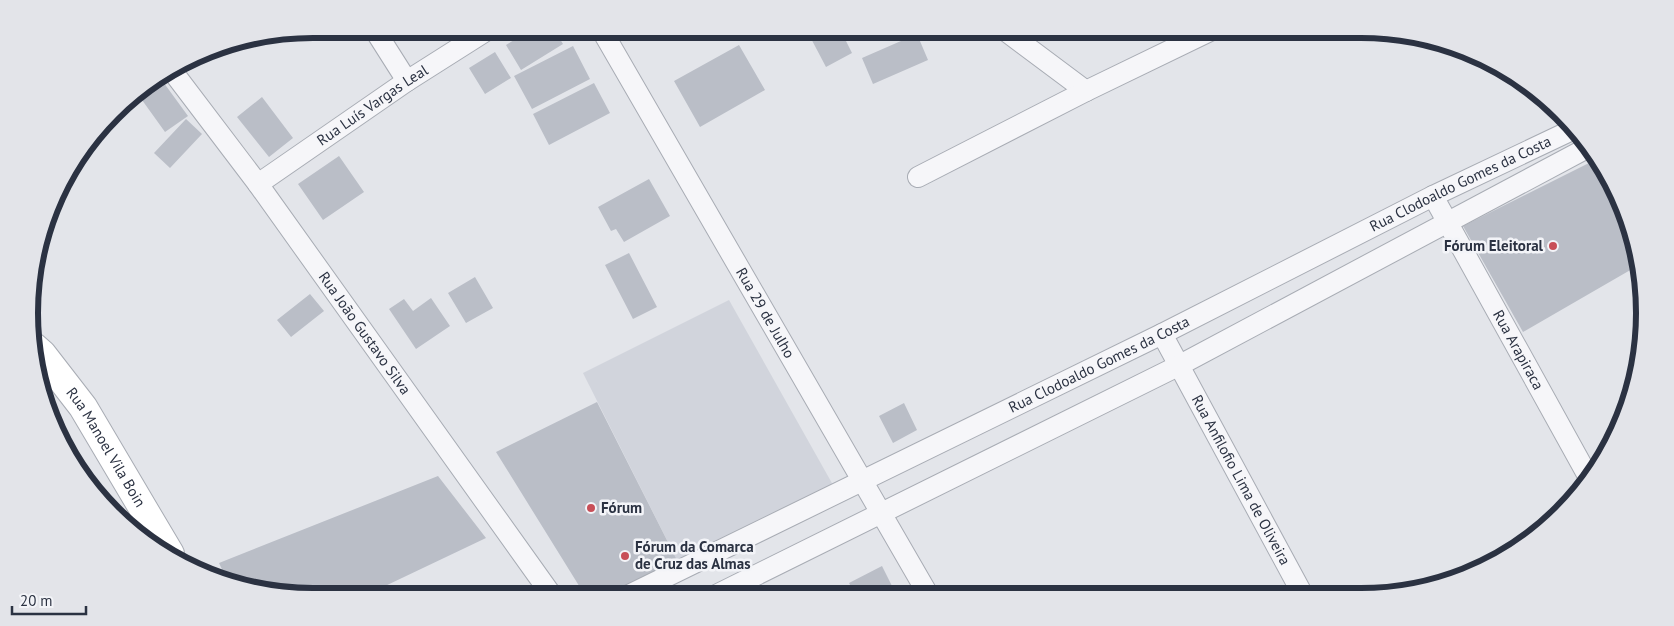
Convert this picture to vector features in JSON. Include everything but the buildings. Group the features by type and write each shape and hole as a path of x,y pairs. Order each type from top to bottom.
{"main road":[{"name":"Rua Manoel Vila Boin","path":"41,353 82,407 165,545"}],"street":[{"path":"380,38 407,81"},
{"name":"Rua Luís Vargas Leal","path":"258,184 407,81 474,38"},
{"name":"Rua 29 de Julho","path":"606,38 924,588"},
{"path":"1014,38 1086,91"},
{"path":"918,177 1086,91 1195,38"},
{"name":"Rua João Gustavo Silva","path":"175,74 258,184 547,588"},
{"name":"Rua Clodoaldo Gomes da Costa","path":"642,588 862,482 1162,334 1433,196 1569,132"},
{"name":"Rua Clodoaldo Gomes da Costa","path":"730,588 1178,366 1584,150"},
{"name":"Rua Arapiraca","path":"1433,196 1586,472"},
{"name":"Rua Anfilofio Lima de Oliveira","path":"1162,334 1299,588"}],"shaded area":[{"path":"729,300 833,485 679,564 583,373"}],"place":[{"name":"Fórum Eleitoral","path":"1553,246"},
{"name":"Fórum","path":"591,508"},
{"name":"Fórum da Comarca de Cruz das Almas","path":"625,556"}]}
